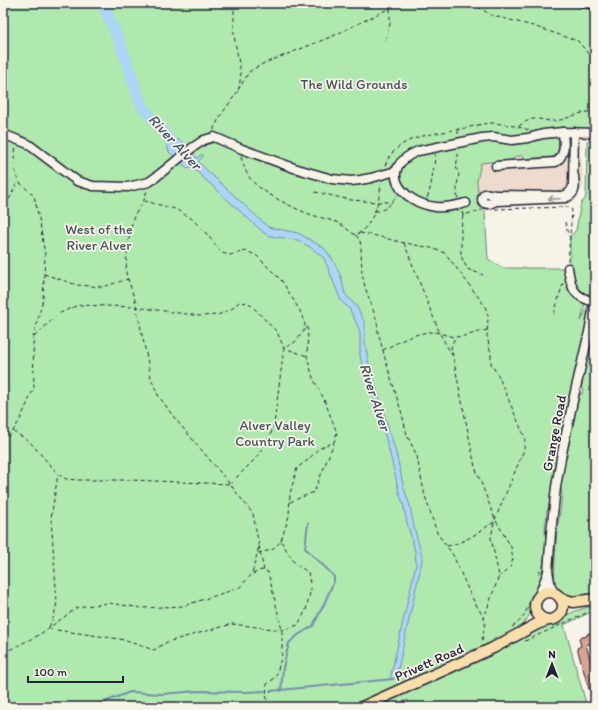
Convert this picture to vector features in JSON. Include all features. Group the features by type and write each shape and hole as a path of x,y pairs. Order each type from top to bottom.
{"main road":[{"path":"557,596 563,603 563,608 557,617 548,620 540,617 537,612 537,603 543,594 548,593 557,596 573,602 595,600"},
{"path":"561,612 587,605 595,600"},
{"name":"Privett Road","path":"506,641 528,625 534,614 537,603"},
{"name":"Privett Road","path":"362,707 486,652 548,620"}],"street":[{"path":"583,3 595,5"},
{"path":"496,166 556,162 559,160 564,151 563,132"},
{"path":"464,203 436,207 414,200 401,189 397,183 395,177 398,166 410,154 418,151 482,138 493,137 512,140 542,134 563,132 595,133"},
{"path":"574,132 575,185 574,191 571,195 565,198 496,201 489,204 484,203 482,200 483,196 488,193 496,195 566,195 572,188 574,176"},
{"path":"3,134 17,138 28,144 77,181 93,186 128,187 149,182 192,148 204,140 214,137 294,168 332,179 351,181 366,179 396,171"},
{"path":"568,268 570,283 576,293 586,300 595,301"},
{"name":"Grange Road","path":"537,603 548,571 551,533 561,458 595,301"},
{"name":"Grange Road","path":"548,571 551,587 557,596"}],"path":[{"path":"235,3 234,36 242,74 238,90"},
{"path":"385,40 390,24 390,8 394,3"},
{"path":"214,137 214,128 249,72 260,65 333,36 402,3"},
{"path":"472,3 491,15 533,26 578,41 595,62"},
{"path":"552,3 583,3"},
{"path":"592,112 595,76"},
{"path":"518,126 535,118 551,121 560,120 581,113 595,112"},
{"path":"3,442 20,420 34,388 33,338 43,299 45,255 40,223 34,196 18,180 15,170 14,160 17,138"},
{"path":"459,142 456,167 459,174 457,195 464,203 461,229 461,256 467,269 483,275"},
{"path":"424,204 430,190 435,162 435,148"},
{"path":"242,149 240,157 243,166 249,178 255,184 278,200 308,214 341,224 356,235 360,241 362,273 367,293 377,321 378,332 407,435 417,456 418,468 425,496 437,533 453,554 471,596 484,618 485,623 482,641 484,645"},
{"path":"356,235 365,228 375,211 381,184 379,176"},
{"path":"3,212 18,180"},
{"path":"149,182 144,200 133,218 127,249 126,273 136,307 151,378 158,395 173,416 253,514 264,571"},
{"path":"375,211 378,212 385,209 401,189"},
{"path":"316,192 351,200 392,202"},
{"path":"144,200 175,209 191,218 206,233 222,253 230,255 246,251 256,255 282,281 300,311 308,331 306,356 313,378 324,399 337,433 314,492 290,502"},
{"path":"494,209 571,208 568,268"},
{"path":"463,215 482,210"},
{"path":"565,222 570,237"},
{"path":"360,233 431,248 445,253 485,306 488,316 487,336 491,354 491,364 498,375 525,438 524,450 495,519 490,538 499,576 484,618"},
{"path":"404,243 440,334 453,357"},
{"path":"44,274 76,285 103,286 128,279"},
{"path":"554,314 563,283"},
{"path":"13,431 30,442 58,474 66,479 230,484 255,458 270,437 274,424 284,348 278,332 249,303 240,302 233,308 218,315 200,316 136,307 78,305 58,314 33,338"},
{"path":"284,348 294,343 304,331 305,324"},
{"path":"383,350 416,335 428,332 436,332 455,337 487,330"},
{"path":"455,337 451,347 475,467 495,519 511,547 513,559 510,568 499,576"},
{"path":"284,348 306,356"},
{"path":"257,553 272,550 281,541 289,516 290,494 297,468 308,460 318,449 334,442"},
{"path":"48,628 54,616 57,602 51,518 58,474"},
{"path":"447,546 455,545 464,541 494,522"},
{"path":"48,628 120,639 154,650 166,642 232,624 282,630 298,625 306,610 311,588 308,572 295,564 281,541"},
{"path":"252,574 259,546"},
{"path":"3,651 9,650 39,635 78,607 109,603 142,608 183,606 239,588 252,574 261,570 268,572 282,630 282,654 276,677 267,684 266,695 269,707"}],"shaded area":[{"path":"578,146 582,163 583,185 574,201 567,204 501,207 486,211 479,206 477,181 480,163 514,159 516,156 523,156 525,158 559,151 559,147"}],"green space":[{"name":"Alver Valley Country Park","path":"3,3 580,3 580,6 595,9 595,131 576,128 559,128 559,151 555,156 526,159 523,156 516,156 512,160 481,163 477,181 479,206 485,211 488,259 503,268 570,268 570,237 576,230 581,203 585,199 586,195 587,141 590,139 595,140 594,292 587,294 581,321 588,305 591,306 565,416 551,503 547,511 545,528 546,546 542,572 530,614 524,623 512,633 498,641 497,637 493,639 495,643 354,707 3,707"},
{"path":"595,322 595,596 575,599 560,595 554,588 557,529 562,495 560,483 577,395 582,394 583,389 580,385"},
{"path":"595,605 595,610 564,625 587,707 410,707 408,700 393,705 386,701 542,627 558,622 563,617 575,611"}],"water":[{"path":"168,134 175,140 180,140 197,158 202,154 203,156 198,162 268,227 298,233 324,248 333,260 341,277 345,294 357,307 365,324 365,343 368,360 396,453 422,556 396,678 390,679 416,564 415,551 389,450 360,357 360,332 356,322 349,308 341,301 324,258 310,247 297,240 270,236 264,233 196,171 191,167 187,168 169,152 165,139"}],"building":[{"path":"595,632 595,642 586,645 593,670 594,669 595,672 595,688 589,689 577,648 581,646 579,638"}],"waterway":[{"name":"River Alver","path":"103,3 122,48 141,105 176,147"},
{"path":"281,691 283,668 289,643 298,635 313,626 334,581 334,576 305,548 308,523"},
{"path":"270,691 393,679"},
{"path":"92,707 130,692 162,694 198,691 264,691"}],"park label":[{"name":"The Wild Grounds","path":"354,84"},
{"name":"West of the River Alver","path":"99,238"}]}
